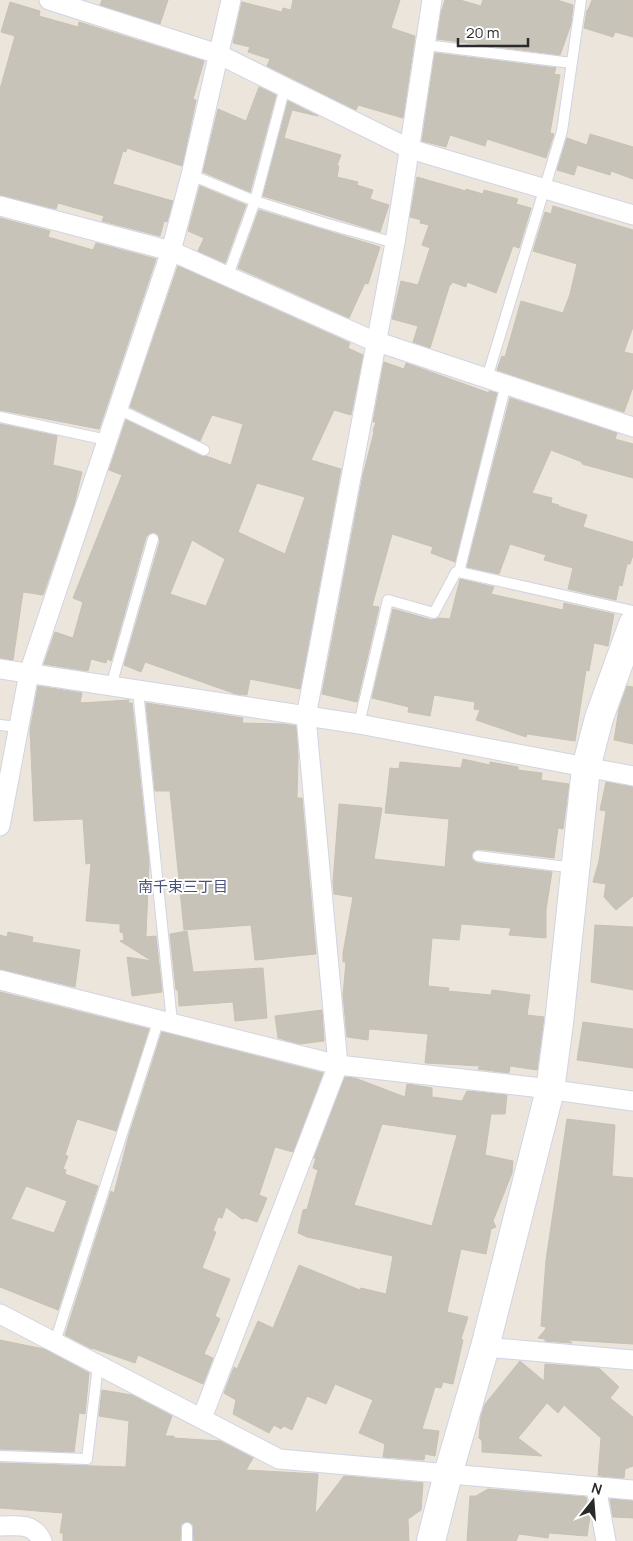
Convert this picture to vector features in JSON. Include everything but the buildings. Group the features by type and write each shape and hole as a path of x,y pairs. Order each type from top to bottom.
{"street":[{"path":"49,0 218,54 410,149 633,215"},
{"path":"0,826 9,726 29,673 171,251 192,175 231,0"},
{"path":"202,1418 338,1065 306,718 375,341 395,243 432,0"},
{"path":"0,206 171,251 375,341 633,427"},
{"path":"431,1541 448,1474 485,1347 550,1090 586,768 599,718 633,624"},
{"path":"0,669 306,718 360,724 633,776"},
{"path":"0,980 338,1065 633,1101"},
{"path":"0,1314 279,1459 633,1490"},
{"path":"485,1347 633,1360"},
{"path":"596,1487 606,1541"},
{"path":"0,1526 26,1526 38,1532 42,1541"}],"lane":[{"path":"487,378 562,130 581,0"},
{"path":"426,45 572,63"},
{"path":"228,275 255,201 285,87"},
{"path":"192,175 255,201 395,243"},
{"path":"459,572 506,384"},
{"path":"118,409 204,450"},
{"path":"0,417 107,440"},
{"path":"111,686 153,539"},
{"path":"360,724 388,600 434,613 456,572 459,572 633,611"},
{"path":"55,1342 166,1021 138,690"},
{"path":"478,856 576,868"},
{"path":"0,1456 87,1459 98,1365"},
{"path":"186,1528 187,1541"}],"district":[{"name":"南千束三丁目","path":"183,887"}]}
